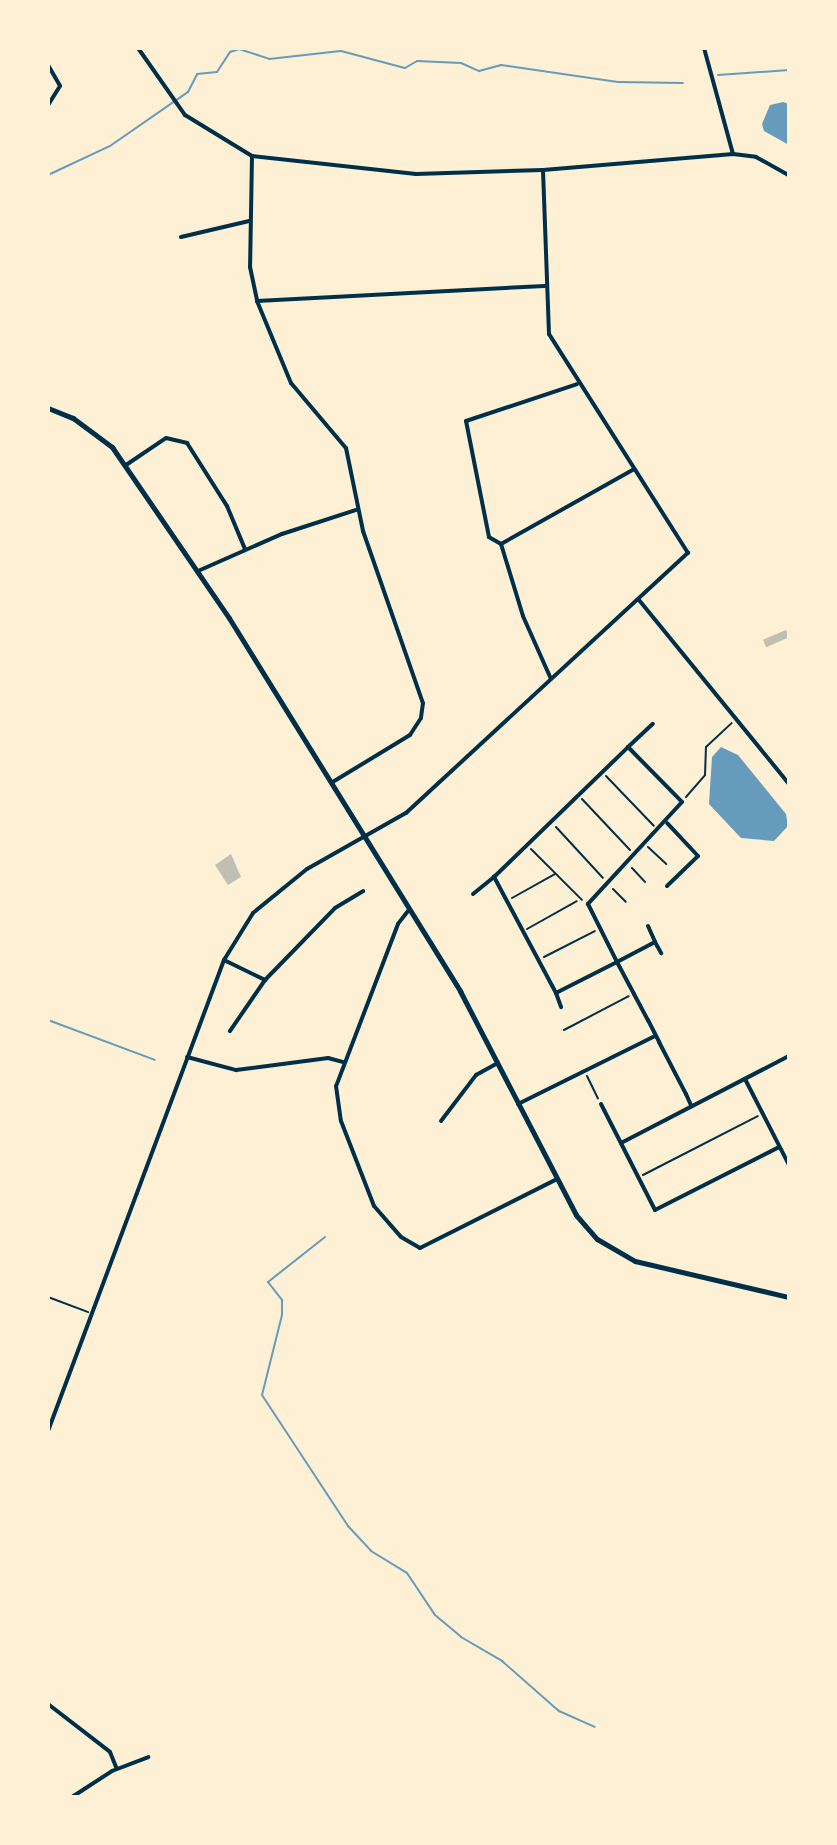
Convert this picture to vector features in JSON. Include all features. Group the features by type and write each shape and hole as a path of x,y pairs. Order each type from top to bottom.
{"street":[{"path":"138,48 177,107 204,130 252,156 394,173 543,170 733,154 756,157 789,175"},
{"path":"704,48 733,154"},
{"path":"48,65 60,86 48,105"},
{"path":"252,156 249,221 257,301 291,383 346,448 357,510 424,710 410,735 331,783"},
{"path":"48,1431 224,960 253,913 288,882 406,813 688,553 577,384 549,334 543,170"},
{"path":"181,237 249,221"},
{"path":"257,301 545,286"},
{"path":"551,679 523,616 501,544 489,537 466,421 577,384"},
{"path":"48,408 98,435 126,465 198,571 460,991 555,1180 585,1226 619,1253 653,1267 789,1297"},
{"path":"126,465 166,438 187,443 227,506 245,549"},
{"path":"501,544 634,469"},
{"path":"198,571 245,549 357,510"},
{"path":"638,599 789,784"},
{"path":"473,894 653,724"},
{"path":"628,747 682,802 667,823 605,880 589,900 600,928 691,1105"},
{"path":"667,823 698,856 667,886"},
{"path":"494,877 539,959 561,1007"},
{"path":"230,1031 265,980 335,908 363,891"},
{"path":"408,911 398,924 336,1086 341,1121 374,1206 413,1246 427,1245 555,1180"},
{"path":"648,926 661,953"},
{"path":"556,993 655,942"},
{"path":"224,960 265,980"},
{"path":"518,1104 655,1036"},
{"path":"621,1143 789,1056"},
{"path":"187,1057 236,1070 328,1058 343,1062"},
{"path":"441,1121 476,1075 498,1063"},
{"path":"745,1079 789,1165"},
{"path":"601,1104 655,1210 779,1147"},
{"path":"48,1704 110,1752 117,1769"},
{"path":"72,1797 117,1769 148,1757"}],"path":[{"path":"682,802 705,775 704,749 736,720"},
{"path":"603,772 658,831"},
{"path":"579,796 633,854"},
{"path":"552,822 626,902"},
{"path":"645,843 666,864"},
{"path":"528,845 578,900"},
{"path":"626,861 645,882"},
{"path":"508,900 555,874"},
{"path":"524,930 578,900 589,900"},
{"path":"539,959 600,928"},
{"path":"564,1030 634,994"},
{"path":"585,1071 601,1104"},
{"path":"638,1177 763,1114"},
{"path":"48,1297 83,1310"}],"water":[{"path":"789,104 789,145 764,131 762,124 770,105"},
{"path":"721,747 738,755 786,814 788,826 774,841 741,838 709,804 712,757"}],"building":[{"path":"786,630 789,637 766,647 763,640"},
{"path":"231,854 241,877 228,885 215,865"}],"waterway":[{"path":"48,175 110,146 188,92 197,74 217,72 230,52 239,49 269,59 341,51 405,68 417,61 461,63 479,71 501,65 618,82 683,83"},
{"path":"718,75 789,70"},
{"path":"48,1020 155,1060"},
{"path":"325,1237 268,1282 282,1300 282,1315 262,1395 348,1526 371,1551 407,1573 435,1615 461,1637 502,1661 559,1711 595,1727"}]}
